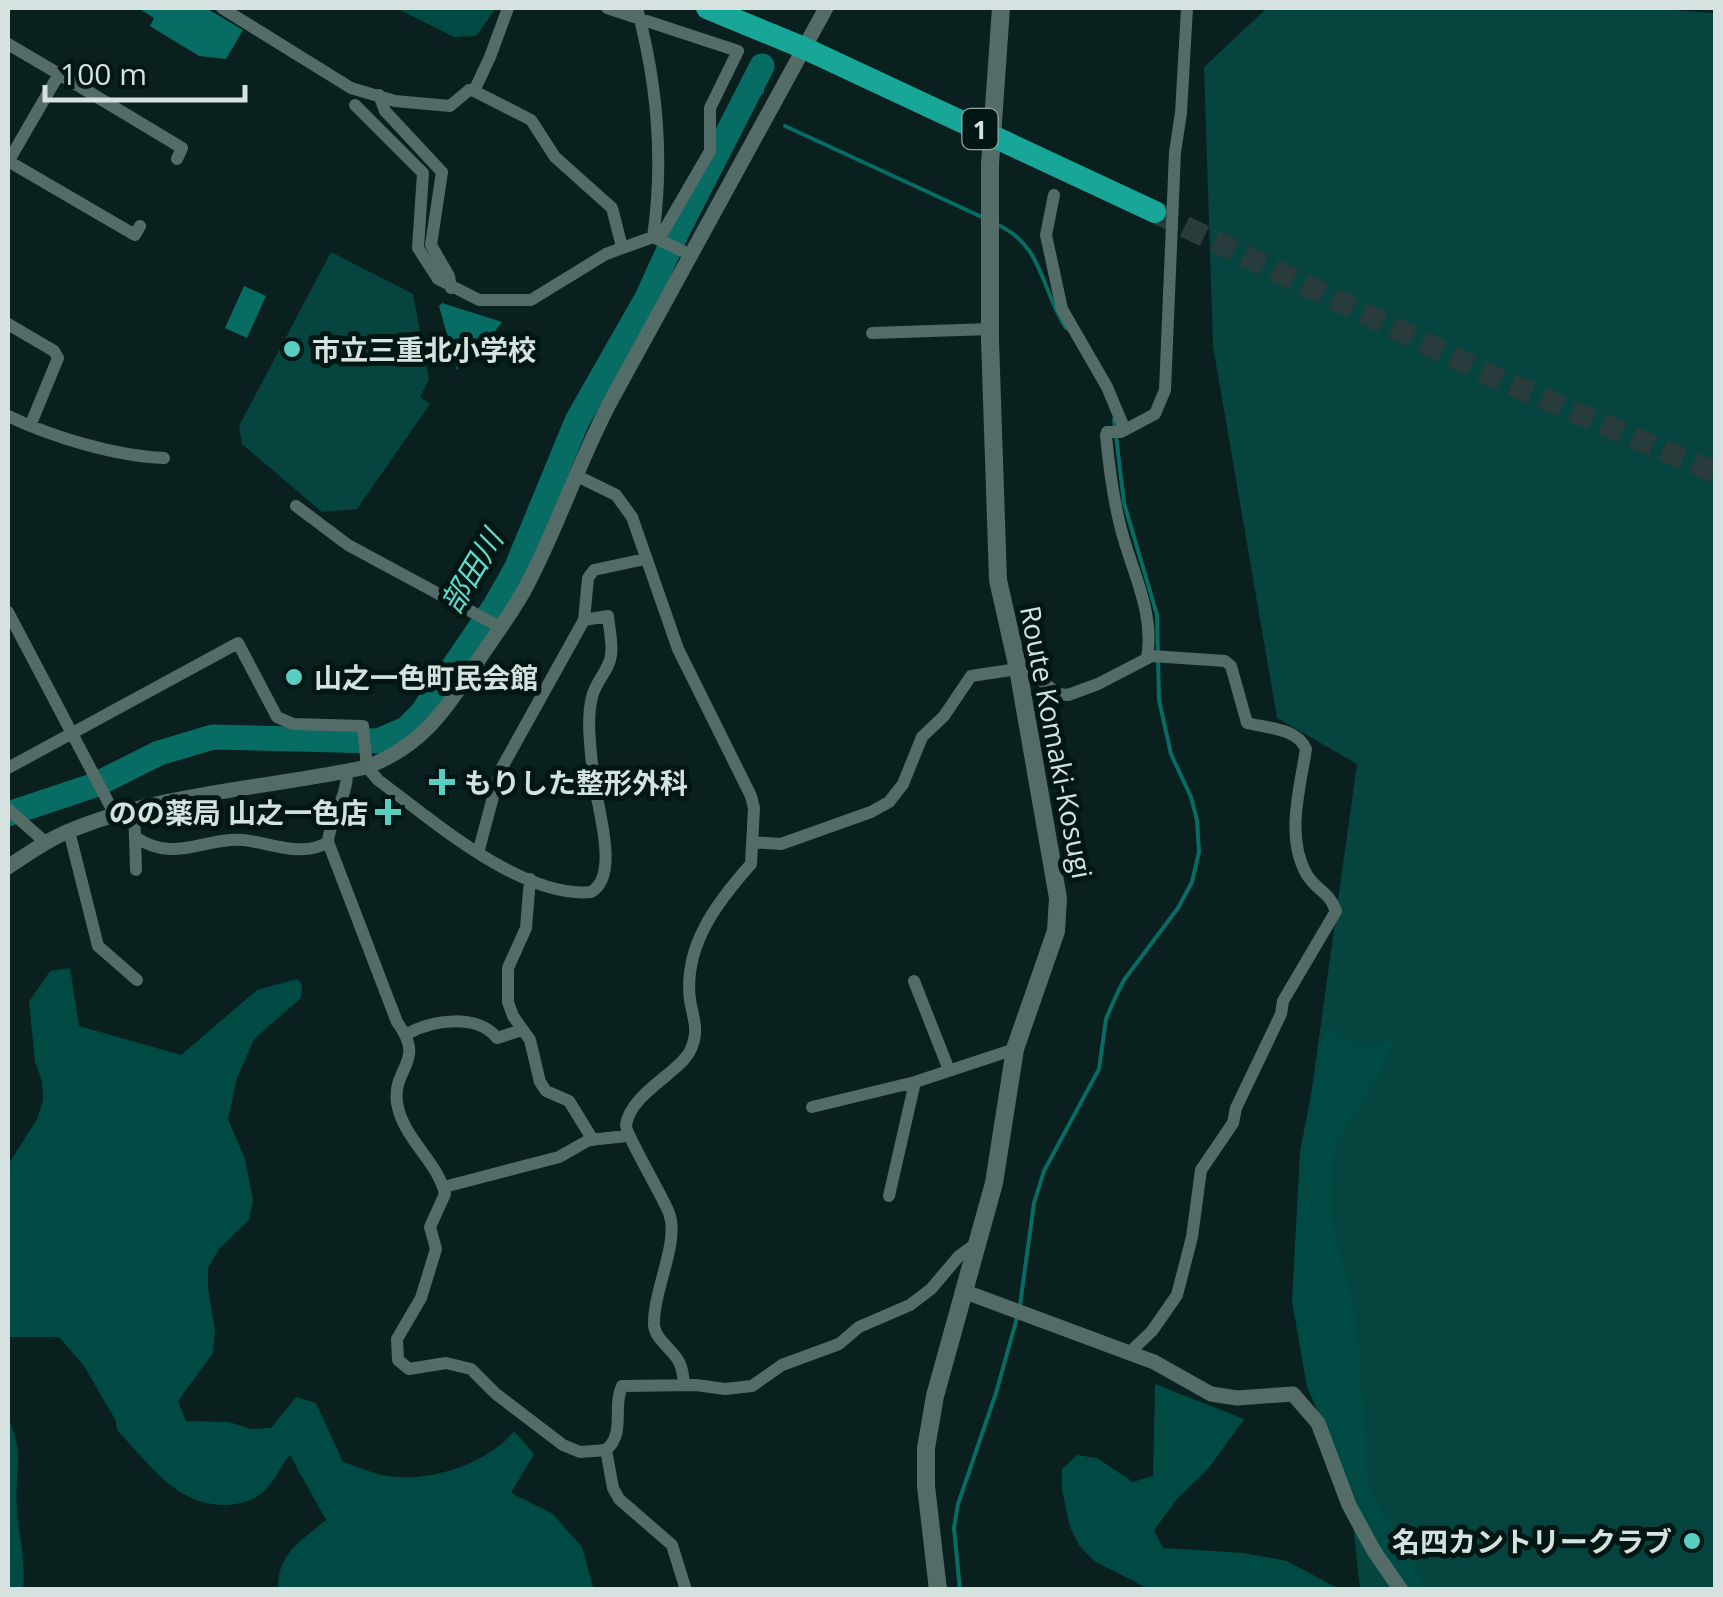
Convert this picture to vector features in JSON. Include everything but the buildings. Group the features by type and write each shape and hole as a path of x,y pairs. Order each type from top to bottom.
{"highway":[{"name":"1","path":"707,8 804,48 1155,212"}],"main road":[{"name":"Route Komaki-Kosugi","path":"938,1590 926,1486 926,1448 935,1396 994,1182 1015,1048 1056,931 1058,898 1018,669 998,580 990,329 990,164 1001,8"}],"street":[{"path":"222,8 350,88 395,101 450,106 469,90 531,120 555,156 612,208 622,247"},
{"path":"474,91 508,8"},
{"path":"606,8 639,14 738,51 710,108 710,151 659,239"},
{"path":"8,867 45,842 115,815 367,767 392,758 429,729 532,577 575,475 613,396 672,294 687,252 826,8"},
{"path":"1118,431 1154,414 1166,390 1175,152 1181,114 1186,8"},
{"path":"639,14 646,40 660,158 659,239"},
{"path":"8,44 182,148 177,158"},
{"path":"59,74 8,162 134,235 140,226"},
{"path":"379,95 385,111 442,172 431,245 448,276 450,288"},
{"path":"355,106 424,173 418,248 438,279 450,288 494,302 531,300 622,247 659,239 687,252"},
{"path":"1054,196 1046,235 1062,309 1107,386 1118,431 1112,488 1149,624 1154,657"},
{"path":"8,324 54,351 58,358 30,426"},
{"path":"872,334 990,329"},
{"path":"8,416 127,456 164,458"},
{"path":"575,475 624,503 678,649 745,781 754,808 751,864 724,894 697,945 690,1002 698,1028 689,1054 644,1096 627,1120 627,1136 650,1170 672,1222 670,1249 656,1295 654,1331 678,1359 684,1384"},
{"path":"296,506 348,546 497,625"},
{"path":"478,853 500,771 584,620 588,578 594,570 646,559"},
{"path":"8,768 238,643 277,717 293,724 363,726 367,767 378,780 496,866 584,893 597,889 606,874 604,826 596,805 590,713 596,684 612,658 608,616 584,620"},
{"path":"10,622 74,732 115,815"},
{"path":"752,842 781,844 880,808 897,795 922,737 944,716 971,676 1018,669 1028,671 1059,694 1068,694 1154,657 1225,661 1231,666 1247,723 1291,733 1302,740 1306,749 1294,832 1305,872 1330,896 1336,911 1283,1001 1233,1123 1201,1170 1192,1237 1177,1295 1160,1321 1129,1353"},
{"path":"346,771 348,786 329,830 328,842 343,872 397,1022 406,1034 410,1057 396,1092 404,1128 444,1188 444,1201 430,1227 436,1248 428,1276 397,1339 399,1363 410,1369 446,1363 471,1369 496,1394 563,1445 580,1452 606,1450 614,1443 618,1427 616,1401 622,1386 664,1388 684,1384 726,1390 752,1386 782,1365 839,1344 860,1327 910,1305 930,1290 958,1256 978,1242"},
{"path":"134,810 136,870"},
{"path":"13,814 45,842"},
{"path":"69,831 98,946 137,980"},
{"path":"135,836 152,846 184,850 243,840 307,850 328,842"},
{"path":"530,879 526,928 508,968 508,1002 534,1050 540,1082 546,1092 568,1101 593,1140"},
{"path":"914,982 949,1070"},
{"path":"406,1034 468,1021 484,1026 497,1038 522,1030"},
{"path":"812,1107 916,1082 1015,1048"},
{"path":"889,1196 916,1082"},
{"path":"444,1188 559,1157 593,1140 627,1136"},
{"path":"963,1291 1154,1362 1210,1394 1237,1398 1293,1394 1318,1423 1349,1504 1374,1552 1401,1590"},
{"path":"606,1450 619,1499 672,1545 686,1590"}],"shaded area":[{"path":"138,8 206,8 243,30 226,59 199,56 150,26 154,18"},
{"path":"396,8 496,8 476,36 454,37"},
{"name":"名四カントリークラブ","path":"1267,8 1645,8 1715,13 1715,1589 1360,1589 1308,1117 1357,764 1277,718 1213,346 1204,67"},
{"path":"331,252 413,294 429,379 420,397 430,404 357,509 322,512 242,444 239,426"},
{"path":"244,286 266,296 247,338 225,328"},
{"path":"442,303 502,322 470,364 465,361 457,370 439,306"},
{"path":"70,968 79,1026 181,1055 257,990 297,979 302,984 301,998 254,1039 237,1078 228,1119 245,1159 253,1200 249,1220 219,1249 208,1268 215,1331 213,1353 178,1401 186,1421 271,1428 296,1397 316,1403 343,1462 399,1477 436,1474 472,1462 514,1431 534,1454 511,1493 553,1514 582,1547 596,1589 278,1589 286,1557 326,1520 290,1455 268,1487 248,1501 224,1505 191,1498 164,1480 117,1430 116,1421 84,1366 59,1337 8,1337 8,1165 37,1119 43,1100 29,1002 50,971"},
{"path":"1324,1028 1362,1045 1393,1040 1382,1072 1339,1137 1331,1213 1355,1310 1366,1433 1366,1481 1429,1589 1394,1589 1307,1387 1292,1301 1300,1152"},
{"path":"1155,1384 1244,1419 1208,1469 1178,1498 1154,1530 1163,1548 1244,1553 1287,1561 1339,1589 1149,1589 1094,1561 1079,1545 1070,1527 1062,1469 1077,1455 1097,1458 1133,1482 1153,1476"},
{"path":"8,1417 18,1454 17,1510 23,1589 8,1589"}],"waterway":[{"name":"部田川","path":"8,814 95,785 159,753 213,737 378,741 406,729 422,713 516,569 577,421 647,298 762,66"},
{"path":"755,81 762,92"},
{"path":"785,126 982,217"},
{"path":"996,224 1024,243 1066,328"},
{"path":"1020,1305 1034,1203 1044,1171 1099,1069 1106,1019 1115,998 1178,908 1192,882 1199,852 1191,797 1171,754 1159,700 1157,615 1124,503 1114,419"},
{"path":"960,1590 954,1528 958,1504 1018,1314"}],"tunnel":[{"path":"1155,212 1503,381 1716,473"}],"place":[{"name":"市立三重北小学校","path":"292,349"},
{"name":"山之一色町民会館","path":"294,677"},
{"name":"もりした整形外科","path":"442,782"},
{"name":"のの薬局 山之一色店","path":"388,812"},
{"name":"名四カントリークラブ","path":"1692,1541"}]}
